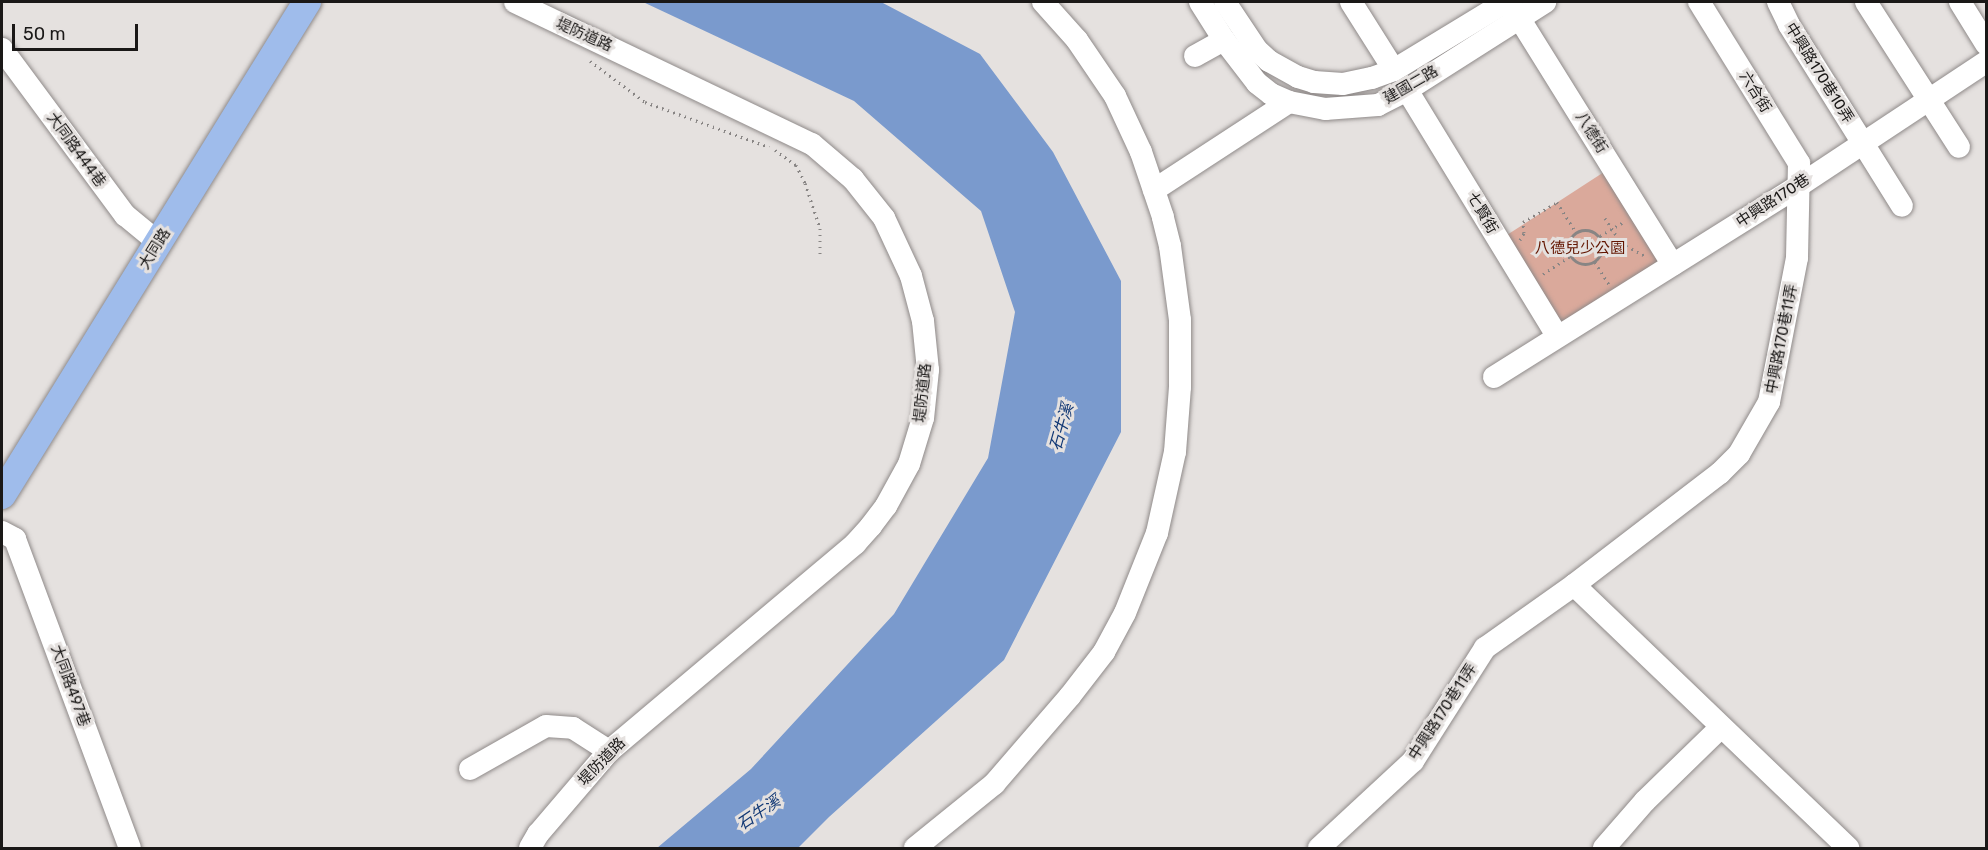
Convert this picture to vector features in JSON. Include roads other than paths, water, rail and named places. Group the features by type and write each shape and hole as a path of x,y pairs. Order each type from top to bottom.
{"main road":[{"name":"大同路","path":"2,495 307,2"}],"street":[{"name":"堤防道路","path":"515,2 812,144 853,179 884,218 911,276 924,321 927,345 926,394 917,441 898,486 872,526 855,544 609,752 538,834 530,849"},
{"path":"915,849 994,784 1104,652 1125,613 1157,533 1175,452 1181,354 1177,287 1170,246 1154,190 1115,96 1077,40 1043,2"},
{"name":"建國二路","path":"1200,2 1224,40 1257,83 1271,94 1289,102 1325,109 1378,105 1407,90 1511,7"},
{"name":"建國二路","path":"1225,2 1257,50 1269,62 1298,77 1314,82 1343,84 1372,78 1394,69 1511,7 1545,2"},
{"path":"1351,2 1394,69"},
{"name":"六合街","path":"1699,2 1799,163 1800,185"},
{"name":"中興路170巷10弄","path":"1778,2 1789,25 1902,206"},
{"path":"1866,2 1959,147"},
{"path":"1960,2 1986,44"},
{"name":"八德街","path":"1511,7 1673,265"},
{"path":"1195,56 1224,40"},
{"name":"大同路444巷","path":"2,48 125,215 159,243"},
{"name":"中興路170巷","path":"1494,377 1800,185 1986,62"},
{"name":"七賢街","path":"1407,90 1557,336"},
{"path":"1154,190 1289,102"},
{"name":"中興路170巷11弄","path":"1319,849 1413,761 1485,648 1574,585 1720,473 1739,454 1769,402 1797,258 1800,185"},
{"name":"大同路497巷","path":"2,532 15,539 130,849"},
{"path":"1574,585 1848,849"},
{"path":"470,769 546,726 573,728 609,752"},
{"path":"1604,849 1645,801 1721,726"}],"water":[{"name":"石牛溪","path":"643,2 881,2 980,54 1053,152 1121,281 1121,432 1004,660 829,817 798,848 657,848 751,769 894,614 988,458 1015,312 981,211 854,101"}],"park label":[{"name":"八德兒少公園","path":"1580,249"}]}
